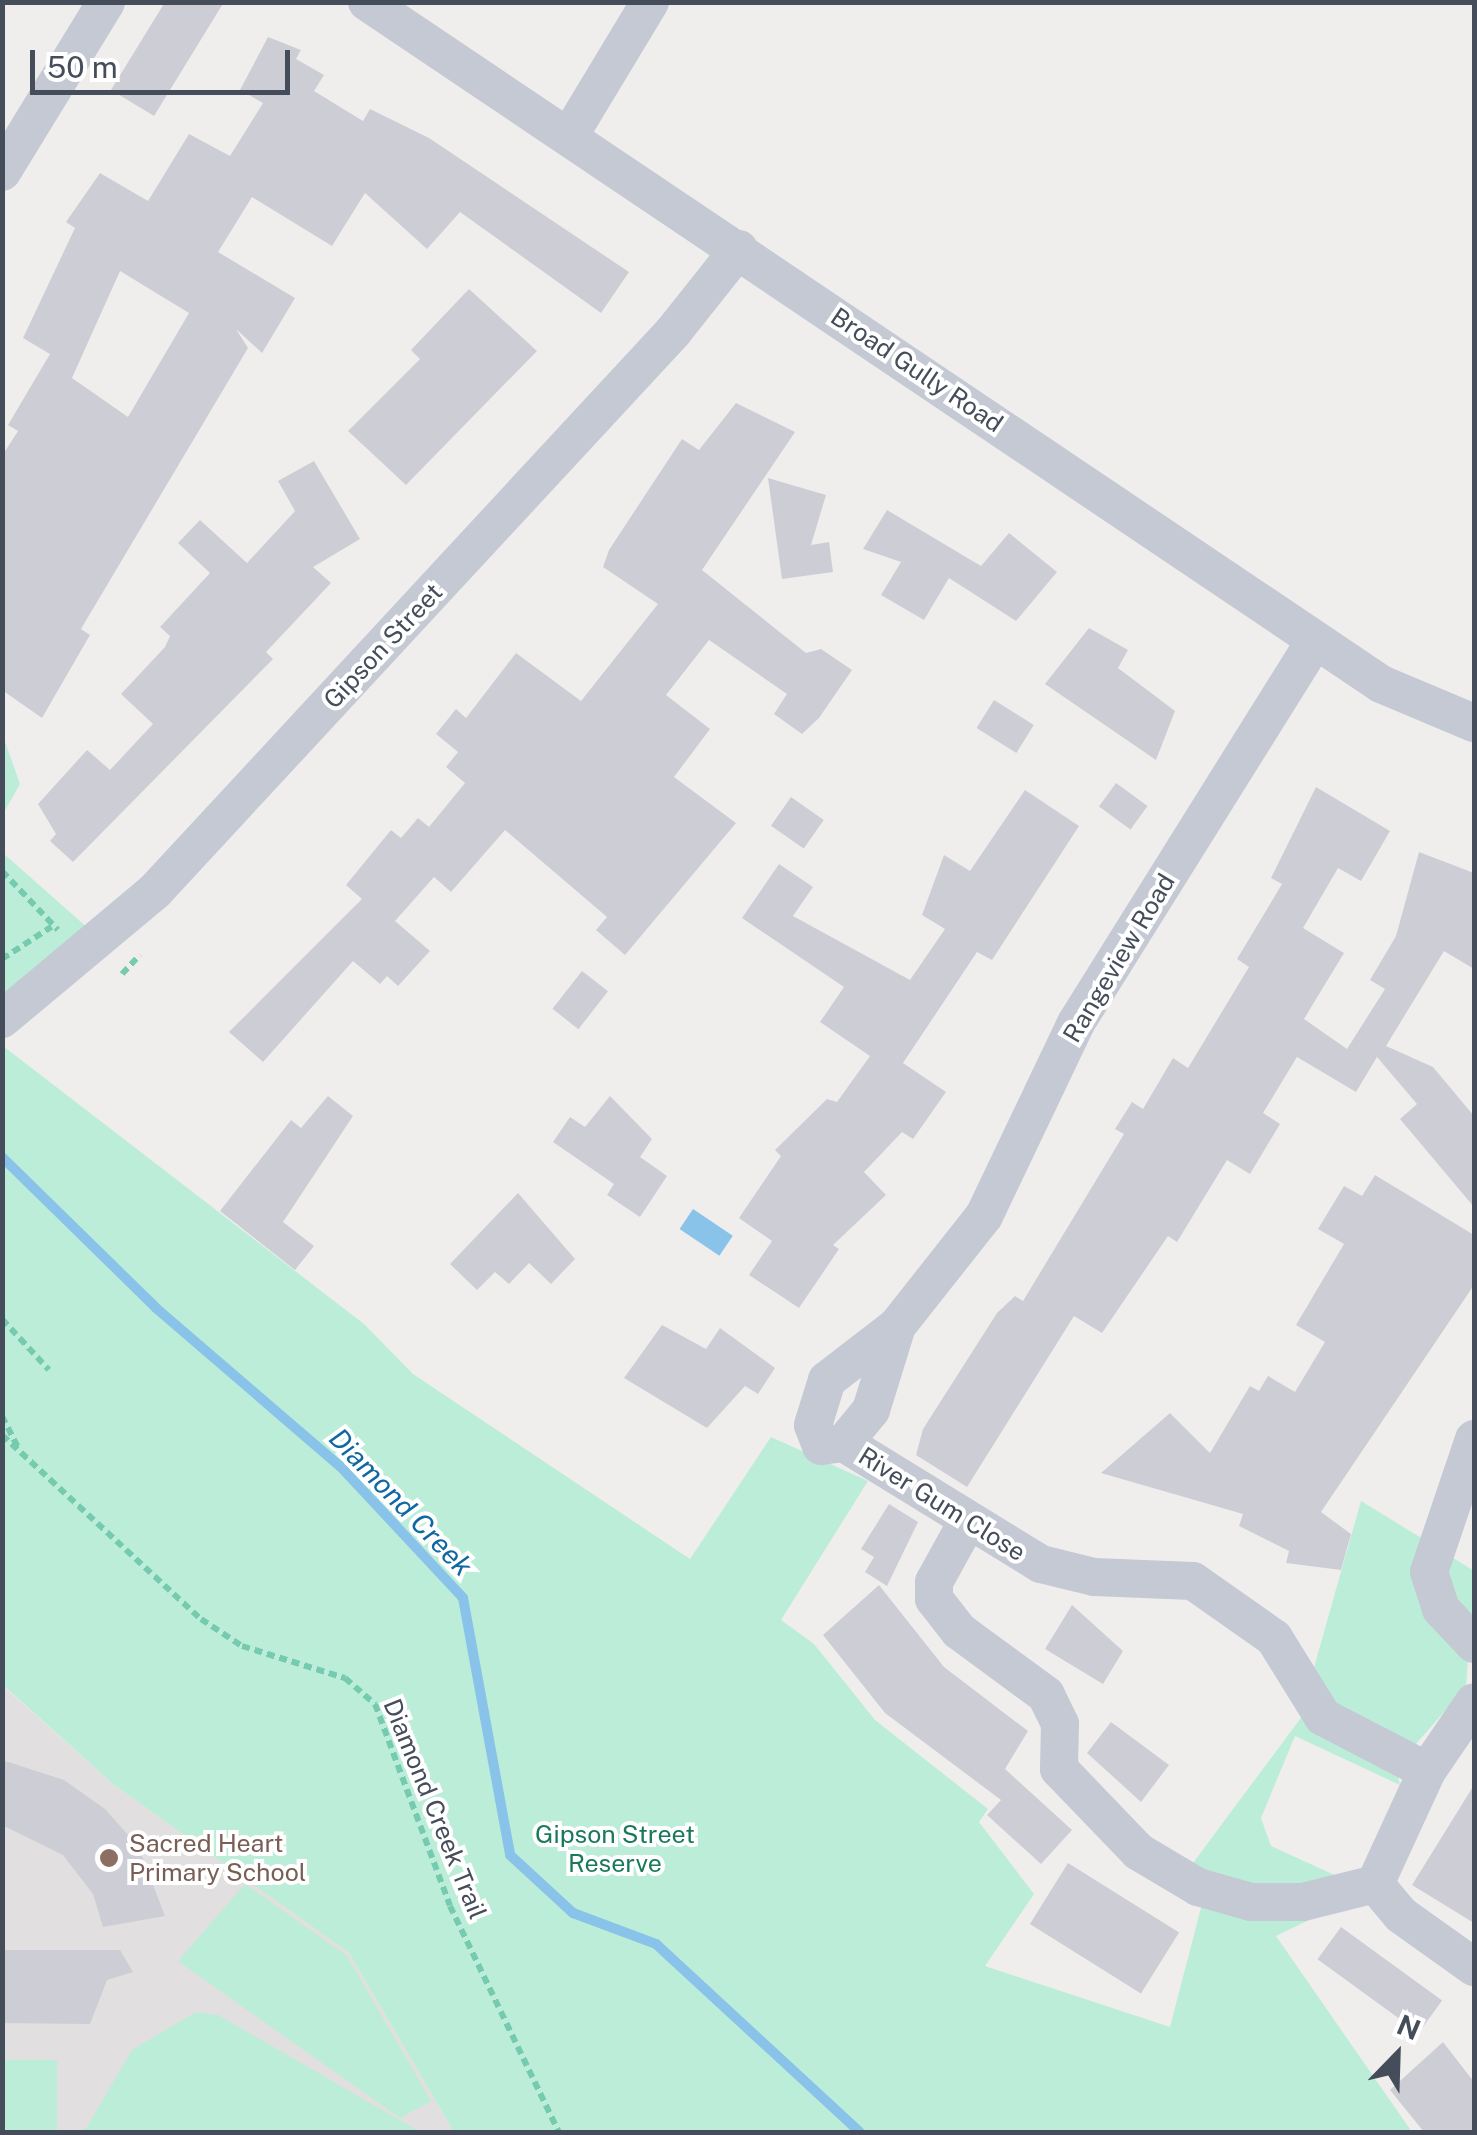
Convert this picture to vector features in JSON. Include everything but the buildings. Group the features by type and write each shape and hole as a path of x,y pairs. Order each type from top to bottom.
{"street":[{"path":"2,172 106,2"},
{"name":"Broad Gully Road","path":"367,2 571,133 1314,641 1381,684 1474,724"},
{"path":"571,133 650,2"},
{"name":"Gipson Street","path":"2,1019 155,891 673,332 739,249"},
{"name":"Rangeview Road","path":"897,1326 881,1390 844,1442 816,1442 820,1394 844,1360 897,1326 992,1203 1076,1023 1314,641"},
{"path":"1474,1439 1429,1572 1441,1608 1474,1644"},
{"name":"River Gum Close","path":"844,1442 966,1524 1065,1572 1207,1587 1287,1650 1323,1717 1426,1771"},
{"path":"966,1524 934,1582 934,1598 959,1631 1046,1695 1060,1724 1059,1769 1139,1852 1198,1887 1251,1902 1303,1902 1375,1884"},
{"path":"1375,1884 1426,1771 1474,1702"},
{"path":"1375,1884 1401,1916 1474,1967"}],"path":[{"path":"2,959 54,925"},
{"path":"2,1319 49,1370"},
{"path":"2,1416 22,1456"},
{"name":"Diamond Creek Trail","path":"2,1434 211,1626 263,1654 345,1678 375,1704 450,1906 559,2132"}],"shaded area":[{"name":"Sacred Heart Primary School","path":"2,1685 113,1784 349,1953 454,2132 3,2132"}],"green space":[{"path":"2,733 20,784 3,814 2,814"},
{"path":"3,853 90,930 3,1004"},
{"name":"Gipson Street Reserve","path":"3,1046 364,1324 413,1374 690,1559 771,1437 868,1481 781,1620 814,1644 875,1720 988,1809 979,1822 1034,1894 985,1966 1170,2027 1203,1900 1342,1904 1276,1936 1412,2132 454,2132 349,1953 113,1784 3,1685"},
{"path":"1361,1501 1423,1539 1468,1659 1466,1687 1415,1745 1339,1715 1313,1671"},
{"path":"1447,1554 1474,1571 1474,1622 1451,1598"},
{"path":"1306,1711 1397,1772 1400,1785 1295,1736 1261,1818 1271,1846 1341,1878 1363,1874 1287,1894 1187,1871"},
{"path":"245,1884 347,1956 431,2101 400,2118 178,1961"},
{"path":"196,2012 218,2015 420,2132 84,2132 132,2050"},
{"path":"3,2060 57,2060 57,2132 3,2132"}],"water":[{"path":"693,1209 733,1236 719,1256 680,1229"}],"waterway":[{"name":"Diamond Creek","path":"2,1157 156,1308 341,1467 463,1598 510,1855 573,1913 656,1944 860,2132"}],"place":[{"name":"Sacred Heart Primary School","path":"109,1858"}]}
